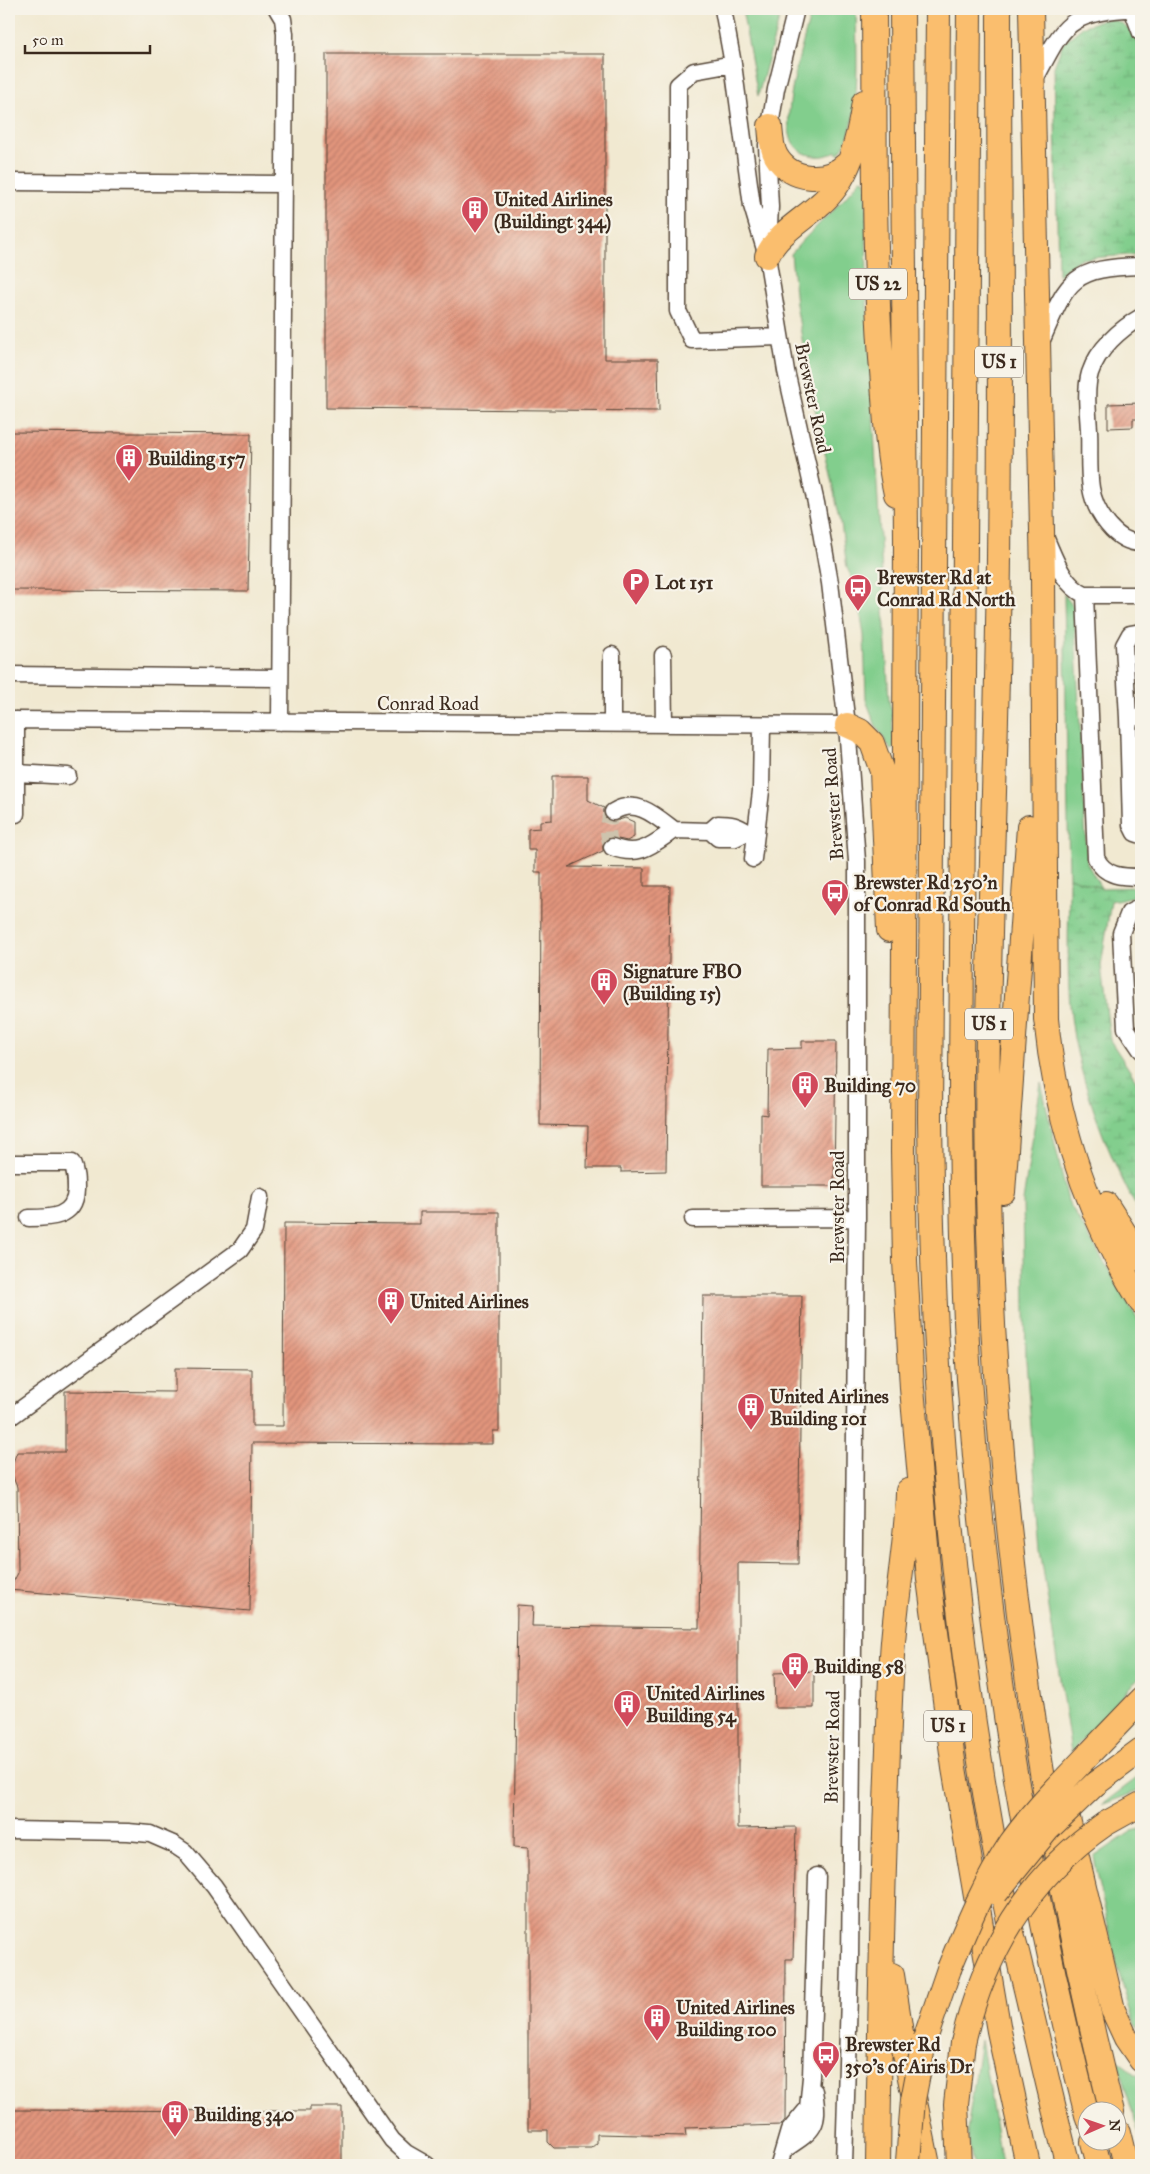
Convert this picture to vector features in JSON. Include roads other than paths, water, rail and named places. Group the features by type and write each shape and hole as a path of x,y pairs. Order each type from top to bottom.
{"highway":[{"name":"US 1","path":"902,9 906,540 904,1215 908,1325 923,1523 948,1724 962,1822 997,2022 1028,2165"},
{"path":"924,9 937,244"},
{"path":"938,9 930,1119 931,1228 937,1349 952,1540 987,1798 1008,1914 1068,2165"},
{"path":"968,9 961,1078 962,1200 966,1321 982,1523 1007,1724 1042,1922 1084,2102"},
{"path":"976,9 983,284 984,629 996,714"},
{"name":"US 1","path":"999,9 999,500 988,1105 993,1334 1002,1465 1016,1604 1029,1700 1069,1920 1110,2102"},
{"path":"1030,12 1041,530 1046,1010 1050,1058 1071,1146 1090,1201 1141,1302"},
{"path":"767,256 770,250 792,226 820,205 835,189 856,144 862,115 874,17"},
{"name":"US 22","path":"874,17 876,253 880,334 889,462 906,540"},
{"path":"770,126 774,150 783,165 790,171 801,176 822,177 840,171 847,164"},
{"path":"847,725 860,731 872,743 882,771 890,972 904,1030"},
{"path":"993,1334 1030,815 1044,768"},
{"path":"1057,1092 1071,1130 1097,1186 1141,1259"},
{"path":"878,2165 884,1864 892,1653 907,1507 908,1325"},
{"path":"1029,1700 1050,1742 1113,2010 1126,2038 1141,2060"},
{"path":"915,2164 913,2100 924,2042 948,1969 978,1900 1011,1844 1038,1809 1141,1700"},
{"path":"948,1969 980,1915 1008,1876 1048,1829 1095,1784 1141,1750"},
{"path":"987,1798 987,1856 1008,1991 1026,2085 1045,2165"},
{"path":"959,2165 956,2104 963,2043 970,2015 985,1973 998,1945 1018,1911 1040,1881 1061,1858 1106,1824 1141,1804"},
{"path":"1106,1824 1141,1809"},
{"path":"884,1864 895,1994 915,2164"},
{"path":"1018,2124 1020,2165"},
{"path":"1096,2152 1099,2165"},
{"path":"1123,2152 1126,2165"}],"street":[{"path":"278,9 285,27 280,722"},
{"name":"Brewster Road","path":"723,9 752,206 767,256 780,337 825,553 847,725 858,882 850,1962 844,2165"},
{"name":"Brewster Road","path":"767,256 770,207 767,161 770,126 776,89 796,9"},
{"path":"1032,85 1054,44 1076,20 1094,12 1125,9"},
{"path":"1132,9 1141,32"},
{"path":"732,64 694,71 678,85 678,311 692,340 780,337"},
{"path":"9,182 284,184"},
{"path":"1038,349 1062,296 1077,279 1084,274 1104,268 1141,266"},
{"path":"1141,318 1118,332 1102,351 1090,372 1088,393 1091,486 1107,524 1115,532 1132,543 1141,543"},
{"path":"1041,530 1069,584 1085,595 1141,595"},
{"path":"1085,595 1096,858 1100,865 1110,874 1141,877"},
{"path":"1141,632 1130,634 1124,644 1134,718 1131,825 1135,833 1141,835"},
{"path":"612,655 612,724"},
{"path":"663,655 664,724"},
{"path":"9,676 279,678"},
{"path":"13,720 17,773 16,814"},
{"name":"Conrad Road","path":"13,720 847,725"},
{"path":"752,859 751,832 761,784 762,725"},
{"path":"17,773 68,776"},
{"path":"612,812 628,805 639,807 654,814 674,830"},
{"path":"612,847 630,853 641,851 674,830 710,831 718,824 735,824 751,832"},
{"path":"1141,907 1129,913 1121,933 1126,1028 1141,1050"},
{"path":"13,1163 72,1163 75,1170 76,1195 67,1212 52,1218 29,1218"},
{"path":"9,1418 240,1250 254,1230 260,1197"},
{"path":"693,1219 857,1218"},
{"path":"9,1830 139,1832 162,1838 185,1852 214,1886 392,2140 406,2153 427,2165"},
{"path":"779,2165 785,2149 810,2133 818,2114 811,2077 817,1876"}],"tunnel":[{"path":"612,847 608,829 609,820 613,812"}],"place":[{"name":"United Airlines (Buildingt 344)","path":"475,234"},
{"name":"Building 157","path":"129,482"},
{"name":"Lot 151","path":"636,606"},
{"name":"Brewster Rd at Conrad Rd North","path":"858,612"},
{"name":"Brewster Rd 250'n of Conrad Rd South","path":"835,917"},
{"name":"Signature FBO (Building 15)","path":"604,1006"},
{"name":"Building 70","path":"805,1109"},
{"name":"United Airlines","path":"391,1325"},
{"name":"United Airlines Building 101","path":"751,1431"},
{"name":"Building 58","path":"795,1690"},
{"name":"United Airlines Building 54","path":"627,1728"},
{"name":"United Airlines Building 100","path":"657,2042"},
{"name":"Brewster Rd 350's of Airis Dr","path":"826,2079"},
{"name":"Building 340","path":"175,2138"}]}
